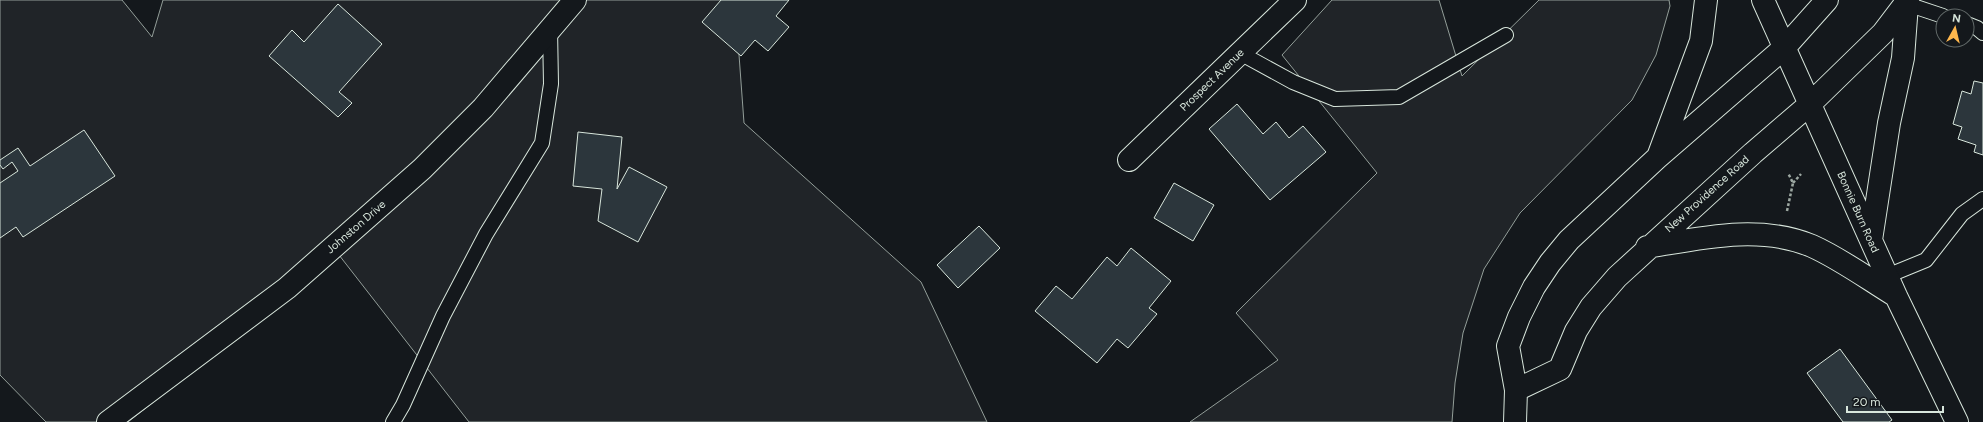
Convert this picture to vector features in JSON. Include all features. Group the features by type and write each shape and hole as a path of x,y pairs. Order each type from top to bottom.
{"main road":[{"name":"Johnston Drive","path":"108,422 287,288 422,169 483,108 575,0"},
{"name":"Prospect Avenue","path":"1129,160 1295,0"},
{"path":"1657,158 1701,41 1706,0"},
{"name":"Bonnie Burn Road","path":"1764,0 1896,296 1957,422"},
{"path":"1515,422 1516,390 1508,346 1519,317 1534,287 1550,263 1570,240 1657,158 1785,47 1827,0"},
{"path":"1871,240 1889,123 1903,58 1908,2"},
{"name":"New Providence Road","path":"1516,390 1560,369 1576,331 1591,307 1617,277 1647,247 1810,104 1883,33 1908,2"},
{"path":"1647,247 1730,235 1768,235 1790,239 1811,246 1834,257 1896,296"}],"lane":[{"path":"1908,2 1935,13"},
{"path":"393,422 403,405 443,316 486,234 542,143 551,84 550,29"},
{"path":"1240,53 1293,82 1335,99 1399,97 1506,35"},
{"path":"1887,276 1926,260 1962,214 1983,199"}],"path":[{"path":"1788,173 1793,183"},
{"path":"1787,212 1793,183 1801,174"}],"shaded area":[{"path":"0,0 122,0 152,37 163,0 735,0 744,123 921,282 987,422 469,422 339,255 128,422 46,422 0,375"},
{"path":"1332,0 1439,0 1462,76 1539,0 1669,0 1670,6 1656,55 1632,100 1520,213 1484,269 1463,333 1455,383 1452,422 1190,422 1278,360 1236,313 1377,173 1282,55"}],"building":[{"path":"721,0 789,0 776,16 789,27 768,51 755,40 741,56 702,22"},
{"path":"338,4 382,44 339,92 352,103 338,117 269,56 292,30 304,42"},
{"path":"1974,81 1983,83 1983,155 1974,152 1976,145 1958,139 1962,127 1953,124 1962,91 1971,94"},
{"path":"1237,104 1263,134 1276,122 1289,138 1303,126 1326,152 1270,200 1209,129"},
{"path":"84,130 115,176 23,237 16,227 0,238 0,183 18,171 12,162 3,169 0,165 0,160 18,148 30,166"},
{"path":"578,132 622,137 617,189 629,167 667,187 638,242 598,221 602,189 573,186"},
{"path":"1174,183 1214,205 1193,241 1154,218"},
{"path":"979,226 1000,248 958,288 937,265"},
{"path":"1131,248 1171,281 1149,308 1157,314 1128,348 1117,339 1097,363 1035,311 1056,286 1072,299 1107,257 1117,266"},
{"path":"1840,349 1892,420 1889,422 1843,422 1807,373"}]}
